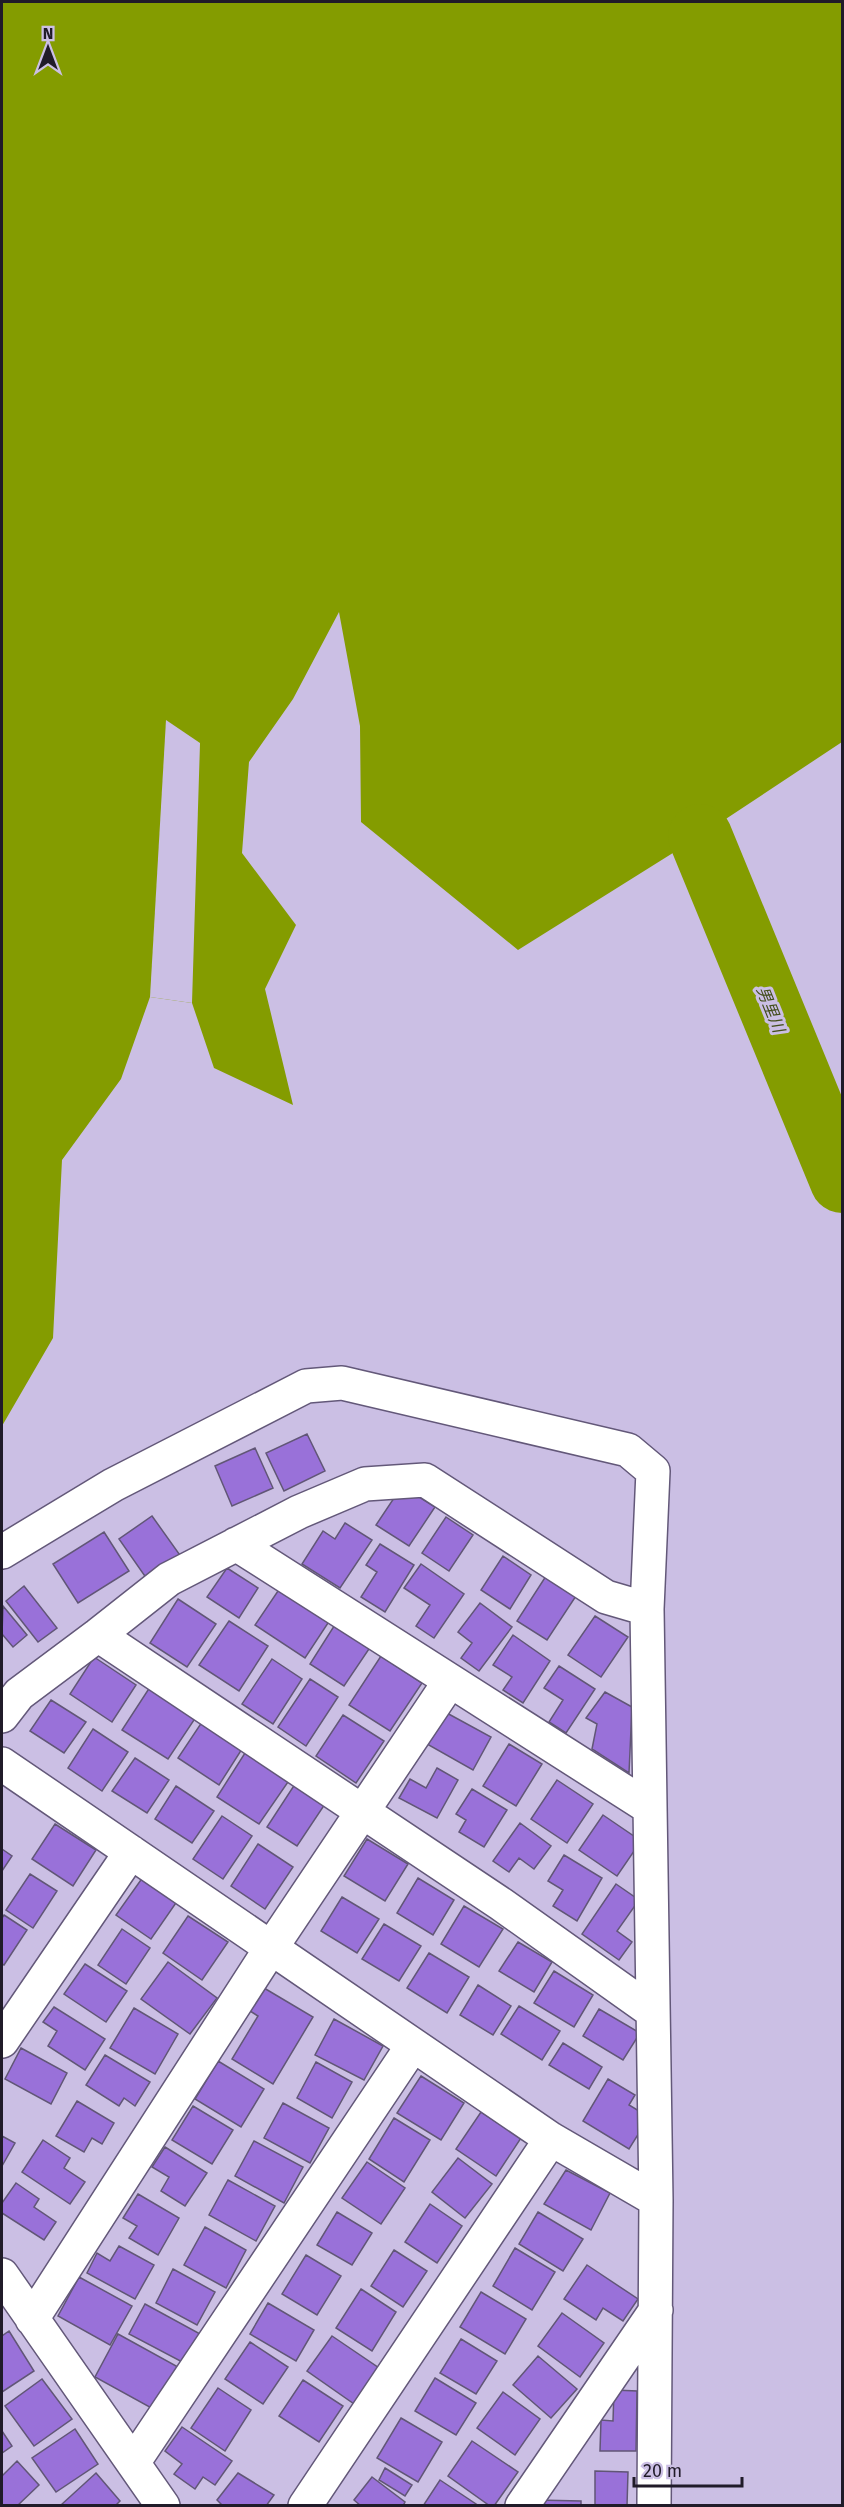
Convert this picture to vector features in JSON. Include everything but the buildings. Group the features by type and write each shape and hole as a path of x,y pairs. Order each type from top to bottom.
{"street":[{"path":"2,1552 113,1485 306,1386 342,1383 628,1450 653,1471 647,1609 656,2200 654,2505"},
{"path":"2,1716 19,1694 99,1635 168,1579 299,1512 365,1484 425,1480 606,1597 647,1609"},
{"path":"236,1544 650,1808"},
{"path":"99,1635 501,1904 653,2012"},
{"path":"32,2319 271,1947 450,1681"},
{"path":"2,1764 551,2139 656,2200"},
{"path":"2,2041 131,1852"},
{"path":"133,2463 413,2045"},
{"path":"305,2505 551,2139"},
{"path":"2,2275 164,2505"},
{"path":"522,2505 656,2310"}],"shaded area":[{"path":"2,2 842,2 842,742 700,836 518,950 361,822 360,726 339,612 293,699 249,762 242,853 296,925 265,989 293,1105 214,1068 192,1003 150,997 121,1079 62,1160 53,1338 2,1426"}],"pier":[{"path":"166,720 200,743 192,1003 150,997"}],"waterway":[{"name":"男里川","path":"700,836 842,1181"}]}
